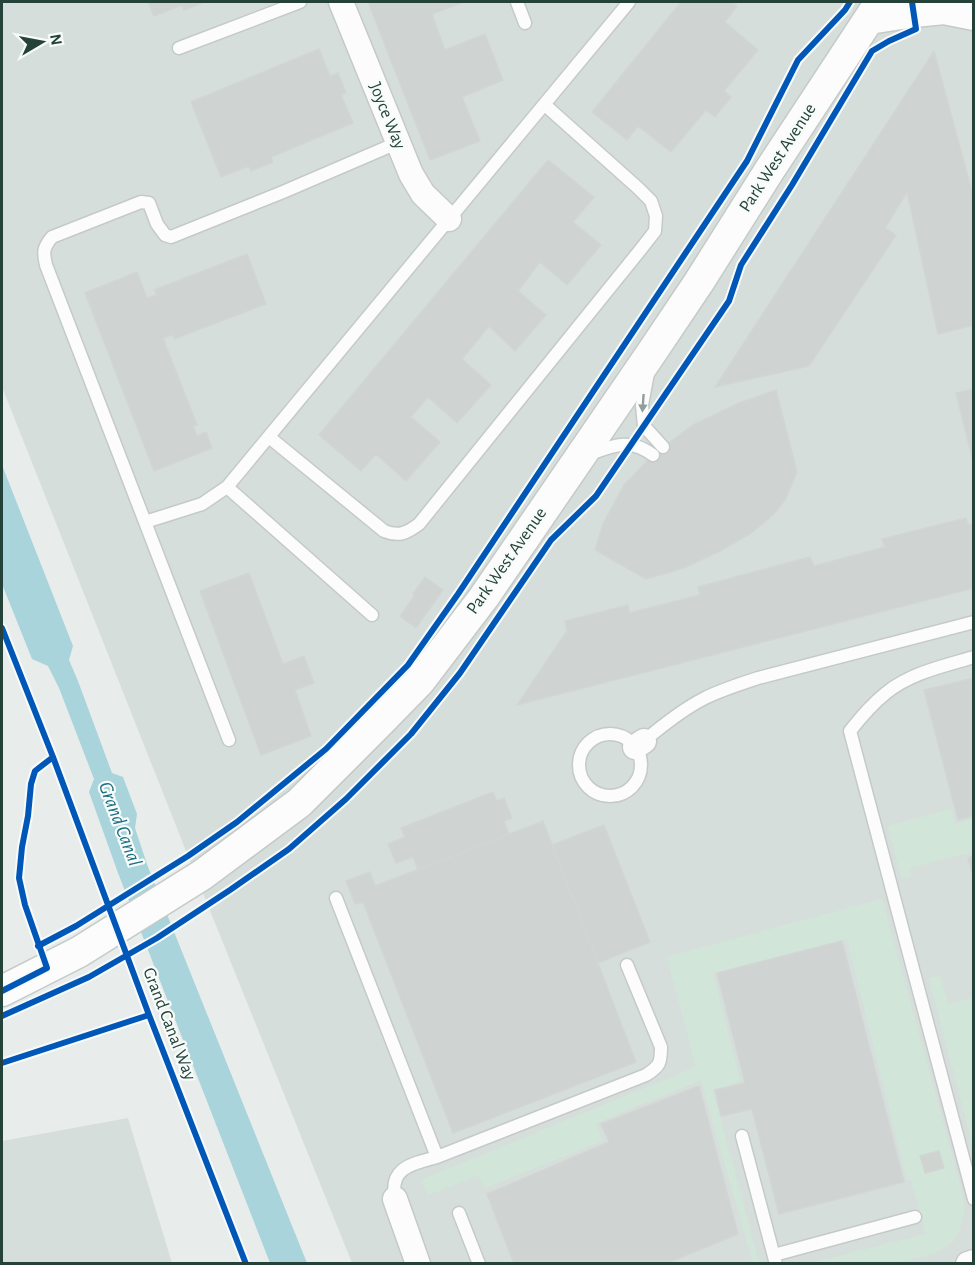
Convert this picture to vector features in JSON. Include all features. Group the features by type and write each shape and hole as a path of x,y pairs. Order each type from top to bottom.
{"street":[{"name":"Joyce Way","path":"341,2 411,174 423,194 449,219"},
{"path":"875,10 914,12 944,9 974,15"},
{"name":"Park West Avenue","path":"2,991 79,952 202,875 298,802 420,681 484,597 652,352 875,10"},
{"path":"395,1199 418,1263"},
{"path":"968,1263 974,1262"}],"lane":[{"path":"178,48 300,2"},
{"path":"517,2 525,23"},
{"path":"146,522 202,504 227,487 629,2"},
{"path":"268,437 384,531 393,535 401,534 410,531 418,524 655,231 656,216 651,201 545,105"},
{"path":"229,740 46,265 44,253 52,237 141,202 149,202 161,230 165,235 171,237 397,143"},
{"path":"580,457 608,447 628,444 658,451 644,426 642,405 652,352"},
{"path":"227,487 372,615"},
{"path":"640,744 706,697 758,678 974,622"},
{"path":"974,657 920,673 888,691 873,704 850,731 974,1199"},
{"path":"610,734 620,735 640,744 641,768 638,778 631,787 612,796 602,795 585,784 580,775 580,755 591,740 600,735 610,734"},
{"path":"336,898 437,1157"},
{"path":"395,1199 393,1187 406,1166 437,1157 646,1075 657,1068 661,1059 661,1047 627,965"},
{"path":"742,1136 775,1259 915,1217"},
{"path":"459,1214 479,1263"}],"shaded area":[{"path":"2,2 973,2 973,1263 352,1263 2,387"},
{"path":"128,1118 172,1263 2,1263 2,1141"}],"green space":[{"path":"951,809 955,824 973,819 973,852 910,868 911,876 902,879 888,826"},
{"path":"882,899 962,1192 965,1209 960,1229 953,1242 934,1254 895,1263 811,1263 926,1234 911,1180 907,1180 847,939 713,973 740,1081 713,1090 759,1263 753,1263 701,1080 596,1123 602,1141 485,1188 479,1175 428,1195 421,1180 696,1067 667,957"},
{"path":"940,976 948,1004 973,998 973,1147 929,978"}],"water":[{"name":"Grand Canal","path":"2,465 73,646 69,660 112,773 123,777 137,814 135,828 148,867 307,1263 270,1263 118,873 89,792 94,779 59,688 48,666 32,659 2,584"}],"building":[{"path":"148,2 205,2 184,10 182,5 154,16"},
{"path":"368,2 464,2 432,14 445,50 485,34 503,80 462,97 480,141 430,160"},
{"path":"681,2 731,2 737,6 725,22 758,50 724,91 731,97 715,117 706,110 671,152 638,126 627,140 592,112"},
{"path":"319,49 330,76 338,73 346,93 341,95 353,123 271,157 273,162 251,171 249,166 221,177 191,102"},
{"path":"934,51 974,199 974,325 938,334 907,192 885,228 896,235 809,366 715,387"},
{"path":"548,160 594,197 573,222 601,245 567,285 540,262 518,291 546,315 515,351 489,326 462,359 491,385 457,423 428,397 411,417 440,442 406,481 376,454 361,471 319,435"},
{"path":"247,254 266,304 174,339 173,334 163,338 197,425 193,426 197,436 206,432 212,448 154,471 85,293 137,272 147,298 157,295 154,290"},
{"path":"974,389 974,465 956,393"},
{"path":"776,390 797,472 785,500 773,515 750,534 720,551 684,568 646,579 595,550 603,524 624,485 653,455 693,425 739,403"},
{"path":"966,518 968,525 974,523 974,588 517,705 567,631 565,621 628,605 629,613 700,595 698,587 810,557 814,566 885,547 882,539"},
{"path":"249,573 283,664 304,656 314,683 295,690 311,736 261,755 200,591"},
{"path":"425,577 443,590 416,628 400,616"},
{"path":"974,678 974,816 958,820 924,690"},
{"path":"493,792 497,801 504,798 512,818 504,821 509,834 418,870 413,857 396,863 388,844 405,837 401,828"},
{"path":"543,821 636,1062 453,1133 363,902 355,904 346,881 370,872 375,886"},
{"path":"604,825 650,942 598,963 552,845"},
{"path":"974,856 974,880 968,858"},
{"path":"842,941 904,1182 779,1214 752,1109 721,1116 715,1090 745,1083 717,973"},
{"path":"699,1086 738,1234 665,1264 514,1264 487,1194 609,1142 601,1124"},
{"path":"939,1151 944,1168 925,1173 920,1156"}],"cycle path":[{"path":"38,946 76,926 188,856 237,822 326,749 408,665 458,594 747,161 798,60 850,2"},
{"path":"2,1016 89,977 157,938 230,890 289,849 346,799 411,734 460,673 551,540 596,496 729,301 741,265 872,51 916,29 912,2"},
{"name":"Grand Canal Way","path":"2,628 246,1264"},
{"path":"2,991 47,968 25,905 19,878 31,784 35,771 53,757"},
{"name":"Grand Canal Way","path":"2,1063 149,1015"}]}
